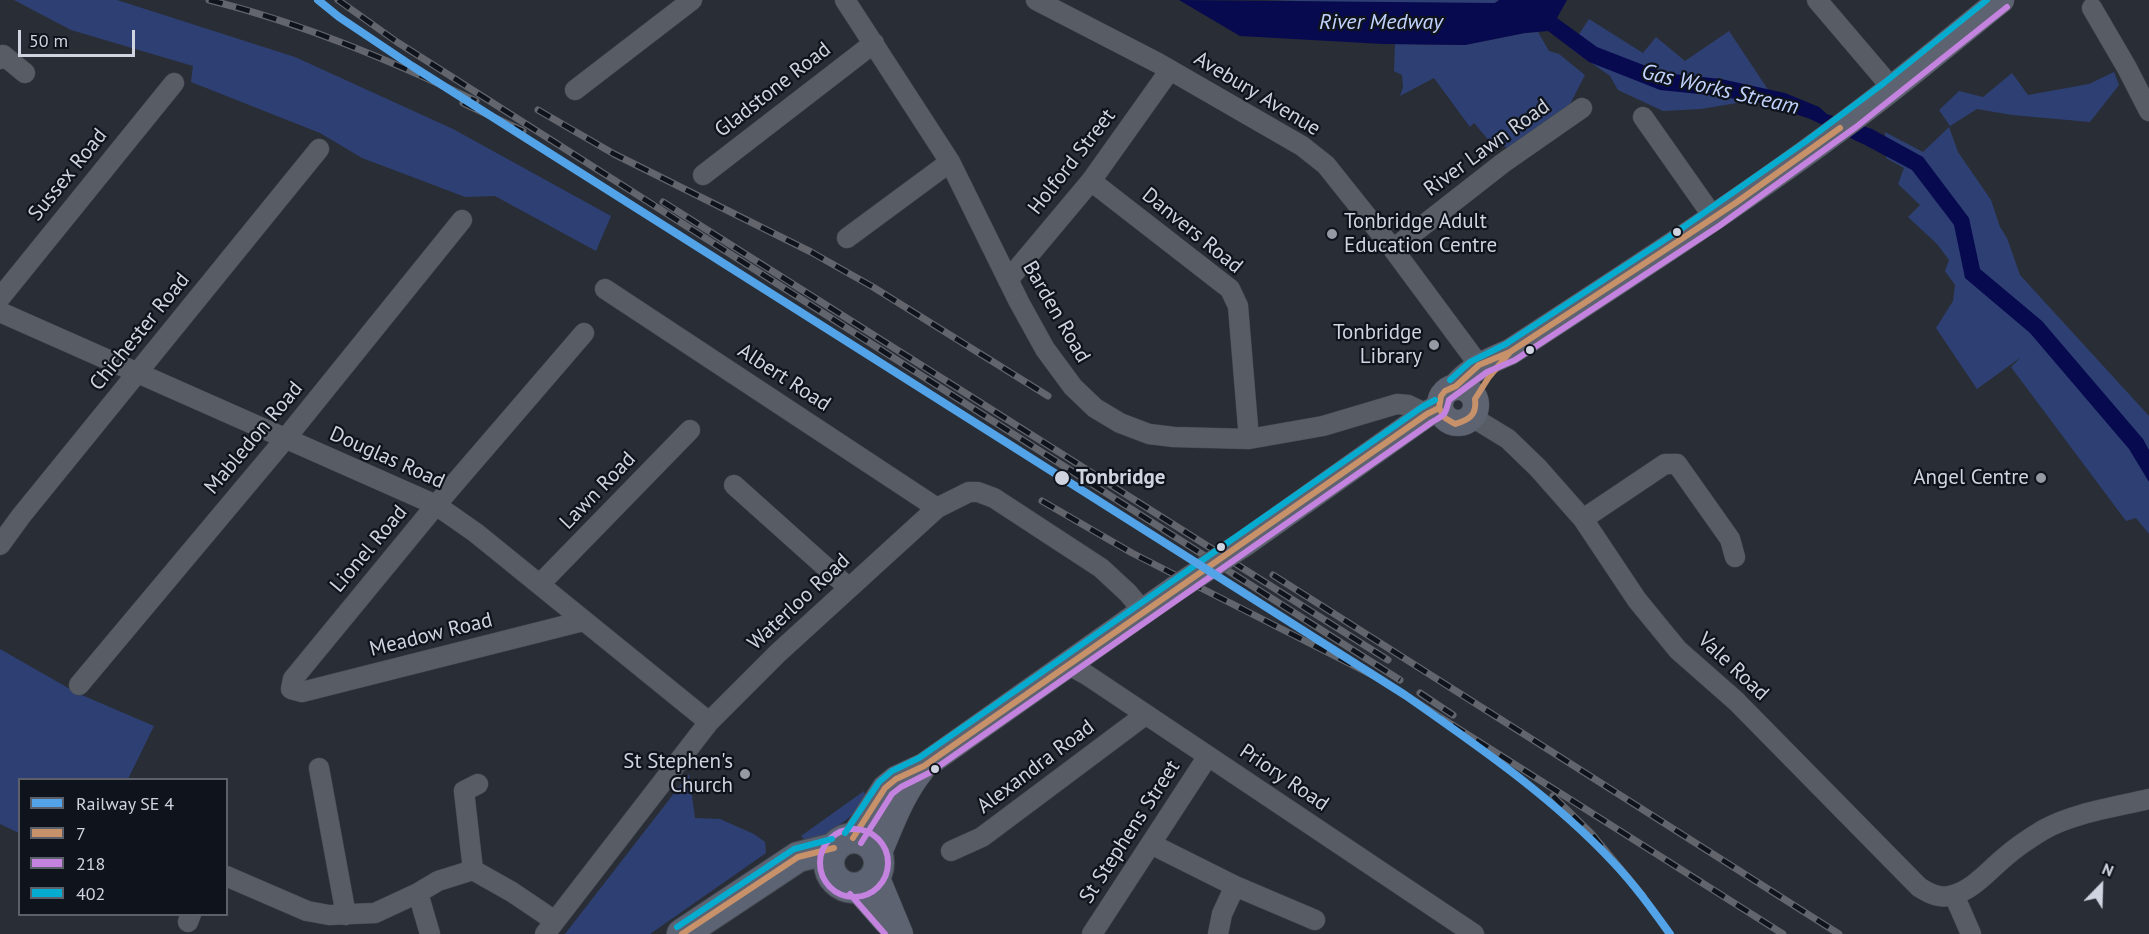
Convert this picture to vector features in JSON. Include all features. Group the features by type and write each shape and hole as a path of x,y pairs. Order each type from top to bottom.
{"highway":[{"path":"682,934 798,857 844,843 868,842 861,874"},
{"path":"844,843 829,863 861,874"},
{"path":"768,876 861,874"}],"main road":[{"path":"1433,411 1455,424 1467,421 1467,374 1479,365 1510,352 1714,218 1851,120 2001,0"},
{"path":"1468,401 1510,352"},
{"path":"844,843 885,788 896,779 924,766 1142,610 1245,543 1433,411 1445,391 1468,401"},
{"path":"898,934 861,874 910,784 924,766"}],"street":[{"path":"575,90 692,0"},
{"name":"Barden Road","path":"845,0 950,162 1045,349 1073,387 1095,408 1120,423 1149,434 1249,439 1323,426 1397,404 1433,411"},
{"name":"Avebury Avenue","path":"1036,0 1170,70 1302,146 1323,162 1393,249 1479,365"},
{"path":"1816,0 1893,88"},
{"path":"2092,8 2132,76 2149,111"},
{"name":"Gladstone Road","path":"703,175 874,43"},
{"path":"1,55 25,73"},
{"name":"Holford Street","path":"1008,280 1091,181 1170,70"},
{"name":"Sussex Road","path":"0,298 174,83"},
{"name":"River Lawn Road","path":"1393,249 1503,163 1582,108"},
{"path":"1643,117 1714,218"},
{"name":"Chichester Road","path":"0,545 28,507 319,149"},
{"path":"848,238 950,162"},
{"name":"Danvers Road","path":"1091,181 1230,289 1238,306 1249,439"},
{"name":"Mabledon Road","path":"79,685 286,438 462,220"},
{"name":"Albert Road","path":"605,289 937,508"},
{"name":"Douglas Road","path":"0,312 436,505 476,533 709,722"},
{"name":"Lionel Road","path":"291,688 293,679 436,505 584,333"},
{"name":"Vale Road","path":"1468,401 1538,468 1583,519 1637,600 1678,650 1736,701 1919,887 1940,897 1954,895"},
{"name":"Lawn Road","path":"540,585 690,430"},
{"path":"1583,519 1665,464 1677,464 1730,539 1735,557"},
{"path":"734,485 849,588"},
{"name":"Waterloo Road","path":"550,928 709,722 778,653 937,508 969,492 978,492 994,498 1101,568 1128,593 1142,610"},
{"name":"Meadow Road","path":"291,688 302,692 583,621"},
{"name":"Priory Road","path":"1067,664 1087,675 1472,933"},
{"name":"Alexandra Road","path":"951,851 982,837 1145,715"},
{"name":"St Stephens Street","path":"1092,934 1208,756"},
{"path":"319,768 346,915"},
{"path":"472,870 464,791 478,784"},
{"path":"1971,934 1954,895 1967,889 2007,855 2044,829 2086,813 2149,799"},
{"path":"1151,844 1235,886 1315,920"},
{"path":"228,873 307,911 346,915 375,913 438,881 472,870 512,892 550,928"},
{"path":"1218,934 1222,914 1235,886"},
{"path":"418,893 430,934"}],"shaded area":[{"path":"14,0 117,0 295,57 453,129 611,216 596,251 495,196 465,197 362,158 320,133 191,82 193,66 71,30"},
{"path":"1266,0 1499,0 1495,3 1362,3"},
{"path":"1589,19 1643,53 1656,37 1685,61 1729,31 1769,91 1737,103 1701,109 1663,111 1618,90 1610,76 1570,48"},
{"path":"1538,32 1549,51 1559,54 1585,75 1568,108 1514,152 1502,145 1497,150 1474,123 1470,127 1434,78 1400,96 1403,87 1402,75 1394,71 1395,44 1465,45"},
{"path":"2114,72 2119,85 2090,122 2012,115 1977,109 1950,126 1939,110 1959,91 1983,97 2012,73 2028,95 2089,84"},
{"path":"1949,127 1958,152 1991,200 2020,275 2149,416 2149,534 2136,518 2126,521 2011,367 2021,357 1977,389 1936,328 1953,301 1955,285 1945,271 1949,260 1937,244 1908,217 1920,205 1898,184 1904,168 1886,158 1885,132 1923,152"},
{"path":"0,649 77,693 154,726 128,778 18,778 18,833 0,824"},
{"path":"689,774 695,818 720,819 754,834 765,842 766,853 650,934 565,934"},
{"path":"864,791 866,799 840,825 808,843 801,836"}],"water":[{"path":"1179,0 1495,3 1499,0 1567,0 1557,18 1597,47 1664,73 1721,79 1785,93 1819,107 1827,114 1872,129 1923,157 1969,218 1980,269 2042,321 2143,439 2149,450 2149,482 2129,449 2030,333 1965,278 1954,225 1912,170 1865,145 1810,119 1766,104 1660,90 1589,62 1548,31 1525,33 1465,45 1383,44 1240,36"}],"railway":[{"path":"209,0 311,31 411,71 476,101"},
{"path":"338,0 397,42 1400,680"},
{"path":"463,103 523,131"},
{"path":"538,110 614,154 811,252 873,287 1048,396"},
{"path":"663,202 1388,660"},
{"path":"1042,501 1132,553 1382,680"},
{"path":"1273,575 1839,934"},
{"path":"1420,693 1453,715"},
{"path":"1405,695 1783,934"},
{"path":"1553,796 1591,833 1643,896"}],"transit line":[{"path":"318,0 339,17 412,66 1405,695 1487,753 1540,794 1590,838 1621,870 1670,934"},
{"name":"402","path":"1450,380 1470,362 1506,344 1678,231 1805,142 1884,83 1987,0"},
{"name":"218","path":"861,843 892,794 901,787 929,773 1440,417 1446,411 1449,400 1487,372 1515,360 1719,226 1856,127 2007,7"},
{"name":"7","path":"1737,202 1840,128"},
{"name":"7","path":"1737,202 1840,128"},
{"name":"7","path":"1674,244 1737,202"},
{"name":"7","path":"1674,244 1737,202"},
{"name":"7","path":"1510,352 1674,244"},
{"name":"7","path":"1510,352 1674,244"},
{"name":"7","path":"1510,352 1489,377 1475,399 1475,409 1471,416 1455,424 1445,418 1439,408 1441,396 1445,391 1456,386 1479,365 1510,352"},
{"name":"402","path":"845,833 879,782 892,771 919,758 1435,400"},
{"name":"7","path":"853,838 885,788 896,779 924,766 1427,414 1439,408"},
{"name":"218","path":"854,829 867,832 878,839 885,850 888,863 885,876 878,887 867,894 854,897 841,894 830,887 823,876 820,863 823,850 830,839 841,832 854,829"},
{"name":"402","path":"677,927 794,849 832,839"},
{"name":"7","path":"682,934 798,857 834,848"},
{"name":"218","path":"850,894 885,934"}],"place":[{"name":"Tonbridge Adult Education Centre","path":"1332,234"},
{"name":"Tonbridge Library","path":"1434,345"},
{"name":"Tonbridge","path":"1062,478"},
{"name":"Angel Centre","path":"2041,478"},
{"name":"St Stephen's Church","path":"745,774"}],"water label":[{"name":"River Medway","path":"1381,23"},
{"name":"Gas Works Stream","path":"1720,90"}]}
